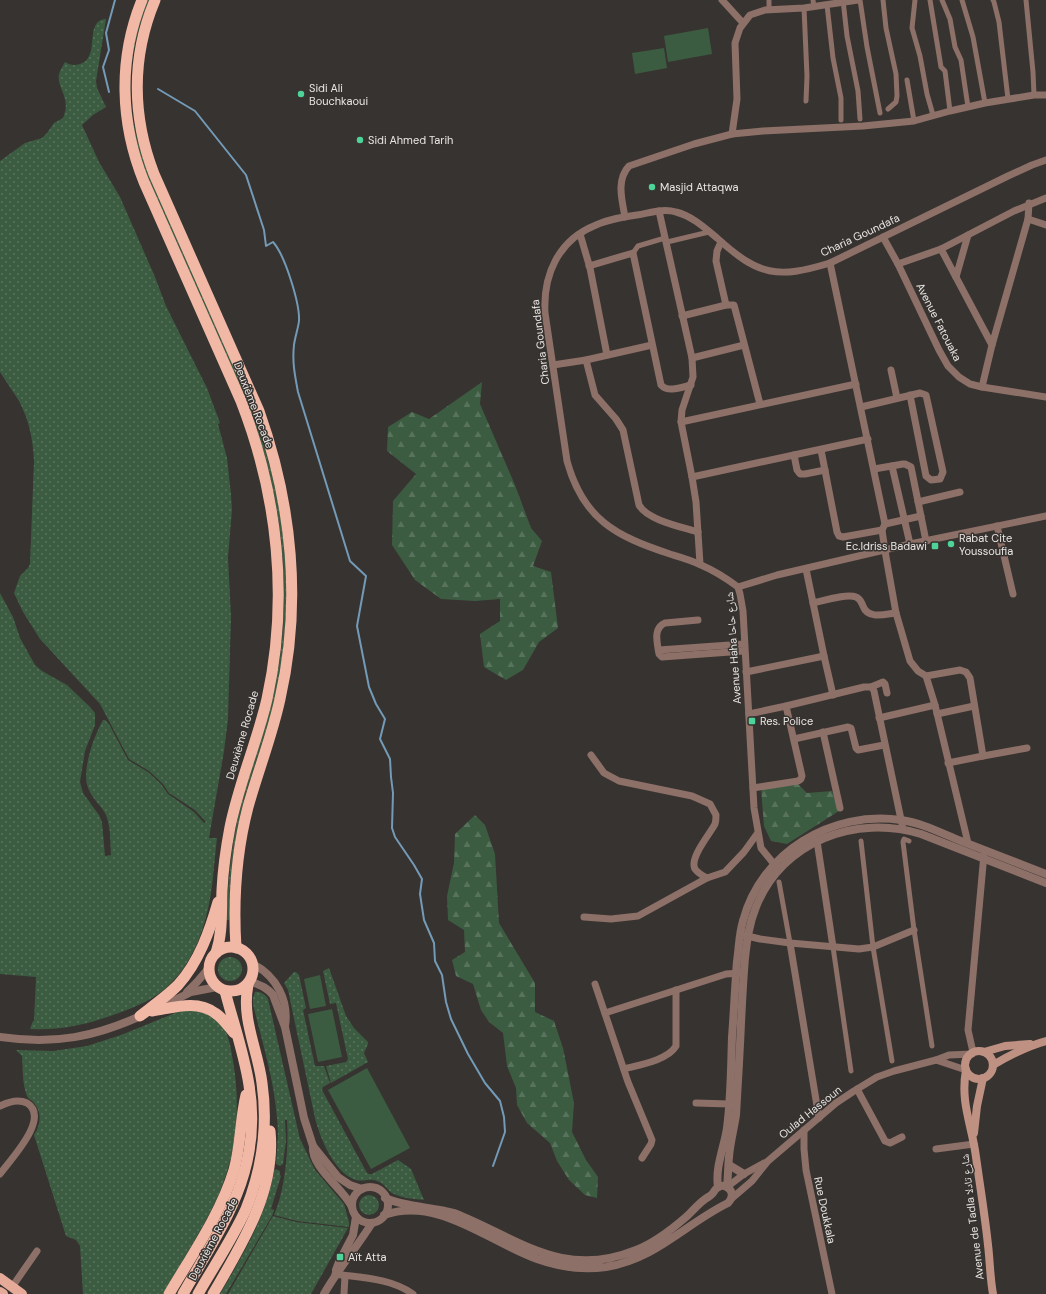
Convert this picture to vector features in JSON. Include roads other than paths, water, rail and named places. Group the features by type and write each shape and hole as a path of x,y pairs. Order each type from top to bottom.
{"highway":[{"name":"Deuxième Rocade","path":"142,0 132,31 126,61 124,84 125,108 129,138 144,182 249,421 267,484 277,548 278,612 271,677 260,726 239,791 232,820 225,858 222,888 221,931 216,953"},
{"name":"Deuxième Rocade","path":"154,0 145,27 137,67 136,94 141,135 154,174 251,390 262,418 284,497 290,542 292,609 288,654 275,721 253,789 239,847 234,897 236,948"},
{"path":"140,1016 173,990 189,970 206,936 222,888"},
{"path":"223,948 236,948 247,953 253,964 253,973 249,983 237,991 221,989 212,981 209,968 211,960 216,953 223,948"},
{"name":"Deuxième Rocade","path":"198,1294 238,1224 256,1179 262,1147 264,1099 260,1067 246,1014 249,983"},
{"name":"Deuxième Rocade","path":"183,1294 227,1218 241,1187 252,1136 249,1084 237,1036 221,989"},
{"path":"152,1011 192,1005 204,1007 215,1012 237,1036"},
{"path":"169,1294 215,1215 230,1181 239,1146 244,1104 249,1084"},
{"path":"213,1294 252,1225 263,1192 267,1174 271,1140 268,1123 264,1116"}],"main road":[{"path":"993,1065 1035,1044 1046,1041"},
{"path":"984,1052 990,1057 993,1065 990,1073 983,1078 975,1078 966,1070 966,1061 972,1053 984,1052 1005,1046 1035,1044"},
{"name":"Avenue de Tadla شارع تادلا","path":"966,1070 964,1101 966,1114 974,1141 989,1246 992,1294"},
{"name":"Avenue de Tadla شارع تادلا","path":"974,1141 977,1106 983,1078"},
{"path":"0,1278 22,1294"}],"street":[{"path":"722,0 728,3 743,23"},
{"path":"769,0 769,9"},
{"path":"732,134 737,99 736,36 743,23 750,15 769,9 804,8 814,3 859,0 880,113"},
{"path":"883,0 886,28 896,74 896,102 888,109"},
{"path":"915,0 912,28 920,56 927,94 933,115"},
{"path":"930,0 941,67 946,71 950,111"},
{"path":"942,0 950,19 955,47 961,60 968,107"},
{"path":"962,0 973,37 985,103"},
{"path":"993,0 999,22 1008,99"},
{"path":"1026,0 1034,95"},
{"path":"844,1 847,36 858,91 860,118"},
{"path":"830,3 833,58 841,98 841,120"},
{"path":"804,8 807,76 806,101"},
{"path":"907,80 914,121"},
{"path":"625,217 621,183 625,170 629,166 688,146 732,134 758,131 862,126 914,121 985,103 1034,95 1046,95"},
{"name":"Charia Goundafa","path":"738,587 723,576 700,564 624,536 608,527 591,510 581,496 567,461 545,307 547,281 561,252 580,234 602,222 669,210 687,215 745,260 766,270 786,273 798,272 830,263 1008,176 1046,160"},
{"path":"898,264 942,249 1029,204 1046,198"},
{"path":"982,387 992,345 1028,219 1029,204"},
{"path":"659,211 692,358 693,377 682,410 680,422 692,477 700,564"},
{"path":"1028,219 1046,225"},
{"path":"589,266 633,253 638,246 709,232"},
{"path":"580,234 589,266 607,355"},
{"path":"956,277 968,235"},
{"name":"Avenue Fatouaka","path":"883,237 898,264 939,350 948,366 959,377 970,384 982,387 1046,397"},
{"path":"721,242 716,251 716,261 726,305"},
{"path":"942,249 992,345"},
{"path":"633,253 659,381 663,387 669,389 691,385"},
{"path":"830,263 874,469 883,527 885,551 896,613 910,661 918,671 926,676 935,705 968,843"},
{"path":"682,316 726,305 732,304 735,306 760,404"},
{"path":"553,365 586,360 652,345"},
{"path":"692,358 744,345"},
{"path":"586,360 595,395 616,419 623,430 639,505 648,514 698,532"},
{"path":"891,370 897,398"},
{"path":"680,422 856,384"},
{"path":"861,407 910,395 922,393 926,395 928,398 943,472 940,479 931,480 926,476 910,395"},
{"path":"692,477 868,439"},
{"path":"821,450 839,536 843,537 921,516"},
{"path":"794,455 797,470 800,474 825,470"},
{"path":"874,469 905,464 910,467 926,541"},
{"path":"892,466 910,544"},
{"path":"918,502 960,492"},
{"name":"Avenue Haha شارع حاحا","path":"776,868 760,848 757,834 754,808 742,600 738,587 777,575 910,544 1046,516"},
{"path":"997,526 1013,594"},
{"path":"806,569 833,695"},
{"path":"813,603 851,596 858,598 864,609 870,614 877,616 896,613"},
{"path":"698,620 665,623 661,625 657,632 659,654 662,657 744,648"},
{"path":"658,650 744,648"},
{"path":"746,672 824,656"},
{"path":"926,676 960,670 966,672 970,678 984,756"},
{"path":"749,714 833,695 864,686 871,687 883,682 887,693"},
{"path":"871,687 874,691 884,745 903,829"},
{"path":"879,718 935,705"},
{"path":"753,788 801,779 802,776 786,706"},
{"path":"937,714 974,706"},
{"path":"794,739 848,727 851,728 856,748 858,750 884,745"},
{"path":"823,732 840,808"},
{"path":"948,763 1027,748"},
{"path":"591,755 604,773 618,781 692,796 710,804 716,815 715,823 701,845 694,862 694,867 698,873 707,878"},
{"path":"776,868 788,850 805,838 824,829 844,822 883,818 901,820 923,826 968,843 984,854 1046,883"},
{"path":"727,1187 736,1113 736,1045 740,972 744,936 748,904 764,877 803,849 817,841 833,834 866,827 903,829 1046,874"},
{"path":"584,917 611,919 638,916 707,878 725,872 744,852 757,834"},
{"path":"909,841 904,839 903,842 914,930 932,1046"},
{"path":"817,841 851,1072"},
{"path":"861,841 873,947 892,1061"},
{"path":"972,1053 968,1030 984,854"},
{"path":"779,882 819,1118"},
{"path":"744,936 790,943 859,949 873,947 914,930"},
{"path":"253,964 268,973 279,988 286,1013 285,1027"},
{"path":"183,995 209,968"},
{"path":"605,1013 726,974 740,972"},
{"path":"249,983 266,988 273,995 285,1027 304,1118 313,1146 313,1153 326,1175 346,1196 356,1217 353,1235 324,1294"},
{"path":"595,984 624,1069 652,1140 642,1158"},
{"path":"0,1037 32,1040 73,1038 101,1031 140,1016 183,995 200,990 221,989"},
{"path":"624,1069 661,1058 673,1050 676,1046 676,990"},
{"path":"313,1146 338,1177 350,1185 362,1189 373,1188 378,1190 385,1198 454,1213 538,1252 559,1258 587,1260 620,1256 651,1243 669,1231 704,1200 713,1194 718,1187 716,1176 727,1129 736,1045"},
{"name":"Oulad Hassoun","path":"731,1199 752,1181 768,1161 836,1103 857,1089 888,1073 949,1055 972,1053"},
{"path":"936,1060 966,1070"},
{"path":"857,1089 885,1141 890,1143 902,1137"},
{"path":"0,1106 10,1102 24,1102 30,1105 34,1110 35,1119 31,1132 0,1174"},
{"path":"696,1103 729,1104"},
{"name":"Rue Doukkala","path":"804,1130 806,1170 832,1294"},
{"path":"936,1149 974,1141"},
{"name":"Oulad Hassoun","path":"727,1187 744,1174 768,1161"},
{"path":"729,1165 744,1174"},
{"path":"384,1215 410,1211 441,1216 465,1225 536,1259 564,1266 587,1268 610,1266 638,1258 654,1250 728,1203 731,1199 732,1193 727,1187 718,1187"},
{"path":"352,1208 354,1197 362,1189"},
{"path":"713,1194 716,1202 719,1205 724,1205"},
{"path":"356,1217 365,1222 372,1223 379,1220 387,1210 385,1198"},
{"path":"335,1274 372,1223"},
{"path":"12,1287 37,1251"},
{"path":"335,1274 390,1282 414,1294"},
{"path":"344,1294 345,1276"}],"waterway":[{"path":"109,92 103,67 109,50 106,33 115,0"},
{"path":"158,89 195,111 246,175 264,230 266,246 273,242 278,248 291,280 299,313 299,321 293,351 298,392 350,561 366,576 357,626 369,687 376,704 385,719 380,739 390,759 393,793 392,828 395,837 422,879 420,894 424,920 434,943 435,961 442,975 446,1002 451,1019 468,1054 485,1083 500,1101 504,1117 505,1132 493,1166"}],"place":[{"name":"Sidi Ali Bouchkaoui","path":"301,94"},
{"name":"Sidi Ahmed Tarih","path":"360,140"},
{"name":"Masjid Attaqwa","path":"652,187"},
{"name":"Rabat Cite Youssoufia","path":"951,544"},
{"name":"Ec.Idriss Badawi","path":"935,546"},
{"name":"Res. Police","path":"752,721"},
{"name":"Aït Atta","path":"340,1257"}]}
